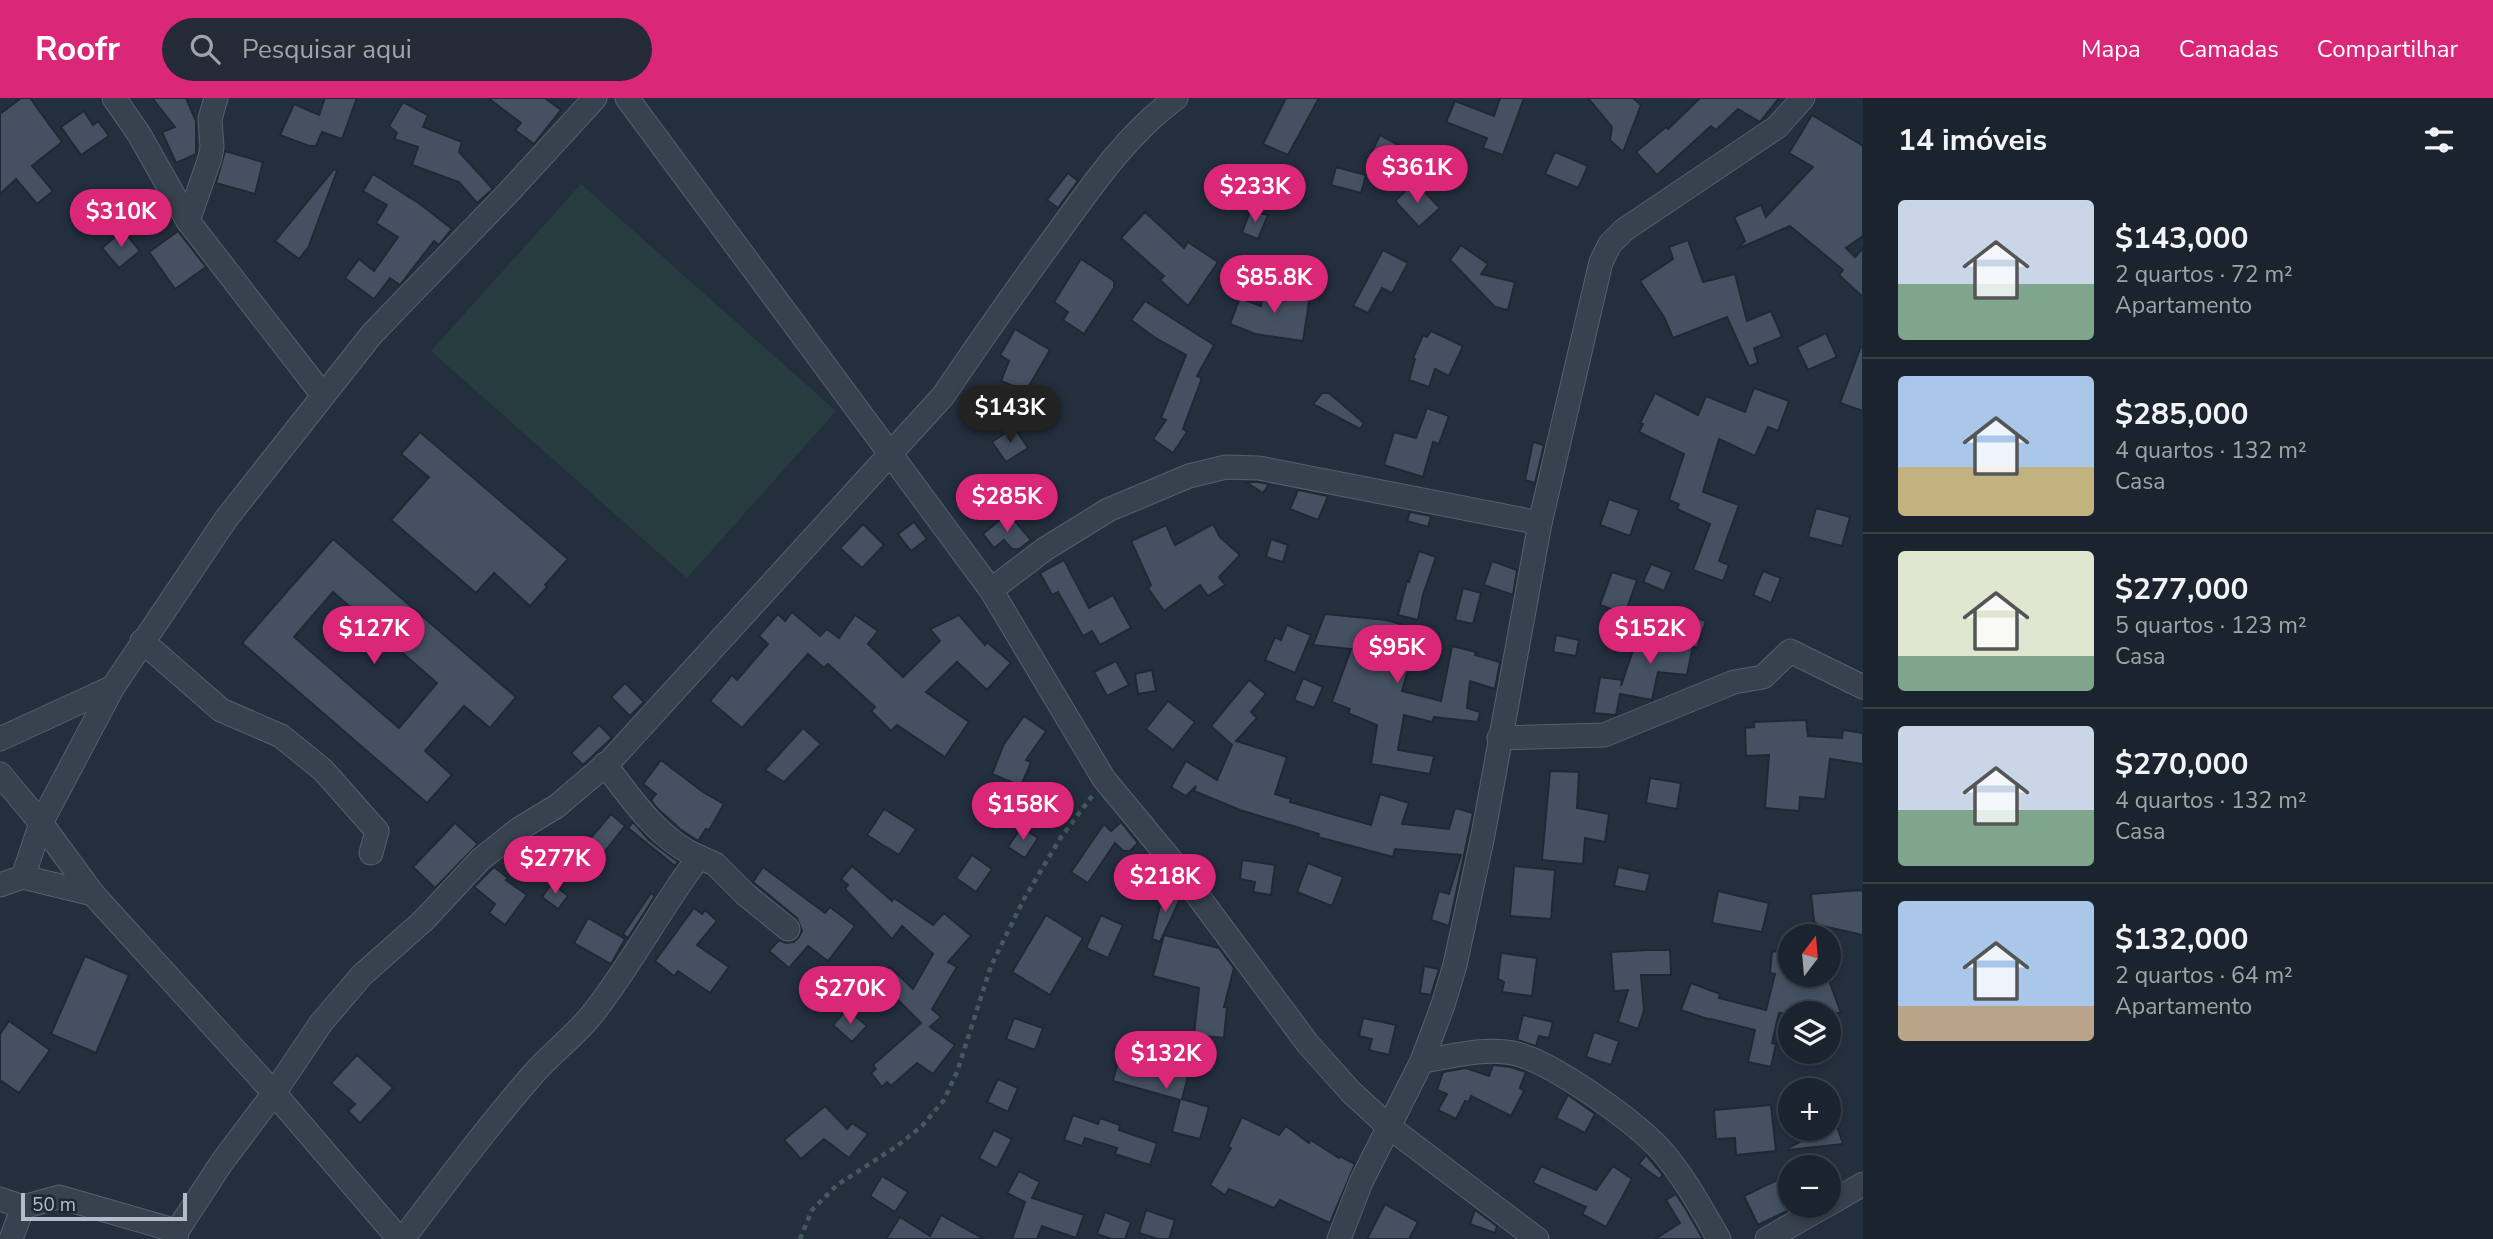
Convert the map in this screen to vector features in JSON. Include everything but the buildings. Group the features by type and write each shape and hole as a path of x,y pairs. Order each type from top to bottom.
{"street":[{"path":"114,98 139,135 188,221 323,394"},
{"path":"188,221 212,147 210,119 216,98"},
{"path":"23,877 41,823 113,687 226,519 372,334 595,98"},
{"path":"626,98 991,590 1104,779 1175,865 1308,1044 1351,1092 1388,1126 1537,1239"},
{"path":"0,1199 23,1208 60,1197 177,1235 222,1161 274,1093 321,1023 362,975 423,921 481,859 519,829 557,806 606,764 943,396 1104,168 1152,116 1176,98"},
{"path":"1339,1239 1361,1182 1422,1061 1455,965 1483,835 1539,523 1601,261 1610,243 1625,230 1777,127 1803,98"},
{"path":"991,590 1045,549 1108,510 1189,476 1226,467 1271,470 1539,523"},
{"path":"142,641 222,710 281,736 323,770 377,831 372,853"},
{"path":"1499,738 1604,735 1734,682 1763,677 1790,651 1863,687"},
{"path":"0,739 113,687"},
{"path":"606,764 644,814 682,847 715,864 745,894 788,929"},
{"path":"0,774 41,823 93,894 274,1093 401,1239 488,1126 550,1055 568,1041 593,1013 624,971 667,901 699,858"},
{"path":"0,885 23,877 93,894"},
{"path":"1422,1061 1477,1052 1511,1052 1538,1061 1561,1074 1623,1118 1659,1148 1686,1181 1719,1239"},
{"path":"1841,1197 1863,1184"},
{"path":"11,1239 23,1208"},
{"path":"1767,1239 1804,1218"}],"path":[{"path":"800,1239 812,1210 837,1185 922,1126 944,1100 957,1072 991,966 1024,899 1061,837 1104,779"}],"green space":[{"path":"581,184 836,411 687,578 431,351"}]}
